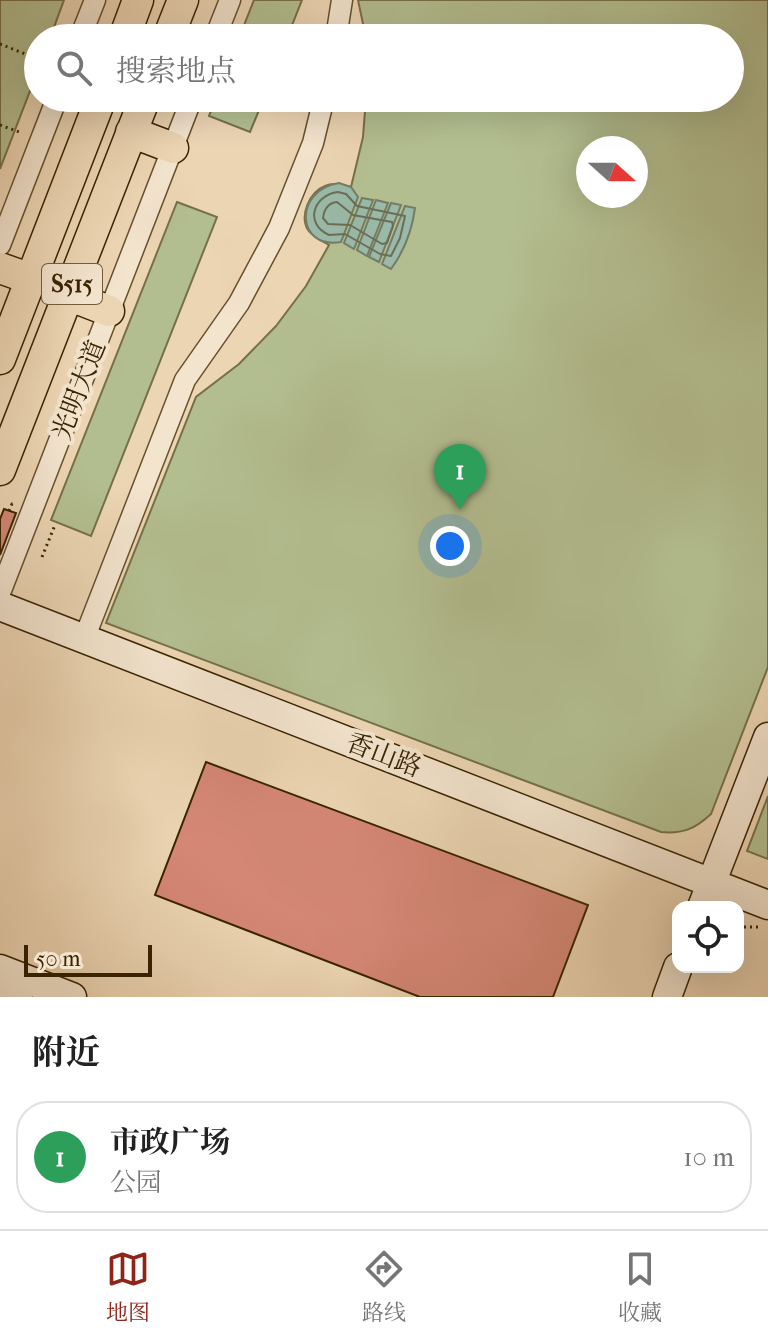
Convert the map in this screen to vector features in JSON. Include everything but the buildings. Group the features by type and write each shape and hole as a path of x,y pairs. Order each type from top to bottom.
{"main road":[{"path":"129,24 138,0"},
{"path":"174,24 183,0"},
{"name":"S515","path":"0,359 96,112"},
{"name":"光明大道","path":"0,470 139,112"},
{"path":"131,132 173,148"},
{"path":"0,268 31,279"},
{"path":"68,295 109,311"}],"street":[{"path":"86,24 95,0"},
{"path":"221,24 230,0"},
{"path":"338,24 342,0"},
{"path":"0,245 52,112"},
{"name":"光明大道","path":"0,593 187,112"},
{"path":"84,639 185,380 239,303 279,228 313,143 321,112"},
{"name":"香山路","path":"0,606 706,895 765,916"},
{"path":"706,895 768,737"},
{"path":"0,969 72,997"},
{"path":"667,997 676,973"},
{"path":"0,990 18,997"}],"path":[{"path":"0,44 24,53"},
{"path":"0,125 22,133"},
{"path":"42,557 55,525"},
{"path":"744,925 765,916"}],"green space":[{"path":"0,0 64,0 55,24 24,24 24,106 0,169"},
{"path":"254,0 302,0 293,24 245,24"},
{"path":"358,0 768,0 768,667 711,814 700,823 676,832 661,832 106,623 196,397 239,364 276,326 306,286 329,245 315,237 306,224 305,211 315,193 335,184 351,187 363,137 365,112 744,112 744,24 363,24"},
{"path":"211,112 258,112 250,132 209,116"},
{"path":"177,202 217,217 91,536 51,520"},
{"path":"768,796 768,859 747,851"}],"water":[{"path":"339,183 351,187 358,197 341,242 326,242 308,229 308,207 314,196 324,188"},
{"path":"362,198 373,200 354,249 344,243"},
{"path":"376,200 388,203 367,256 357,250"},
{"path":"391,203 401,205 379,262 369,257"},
{"path":"405,206 415,208 412,225 391,269 382,264"}],"place":[{"name":"市政广场","path":"460,510"}]}
